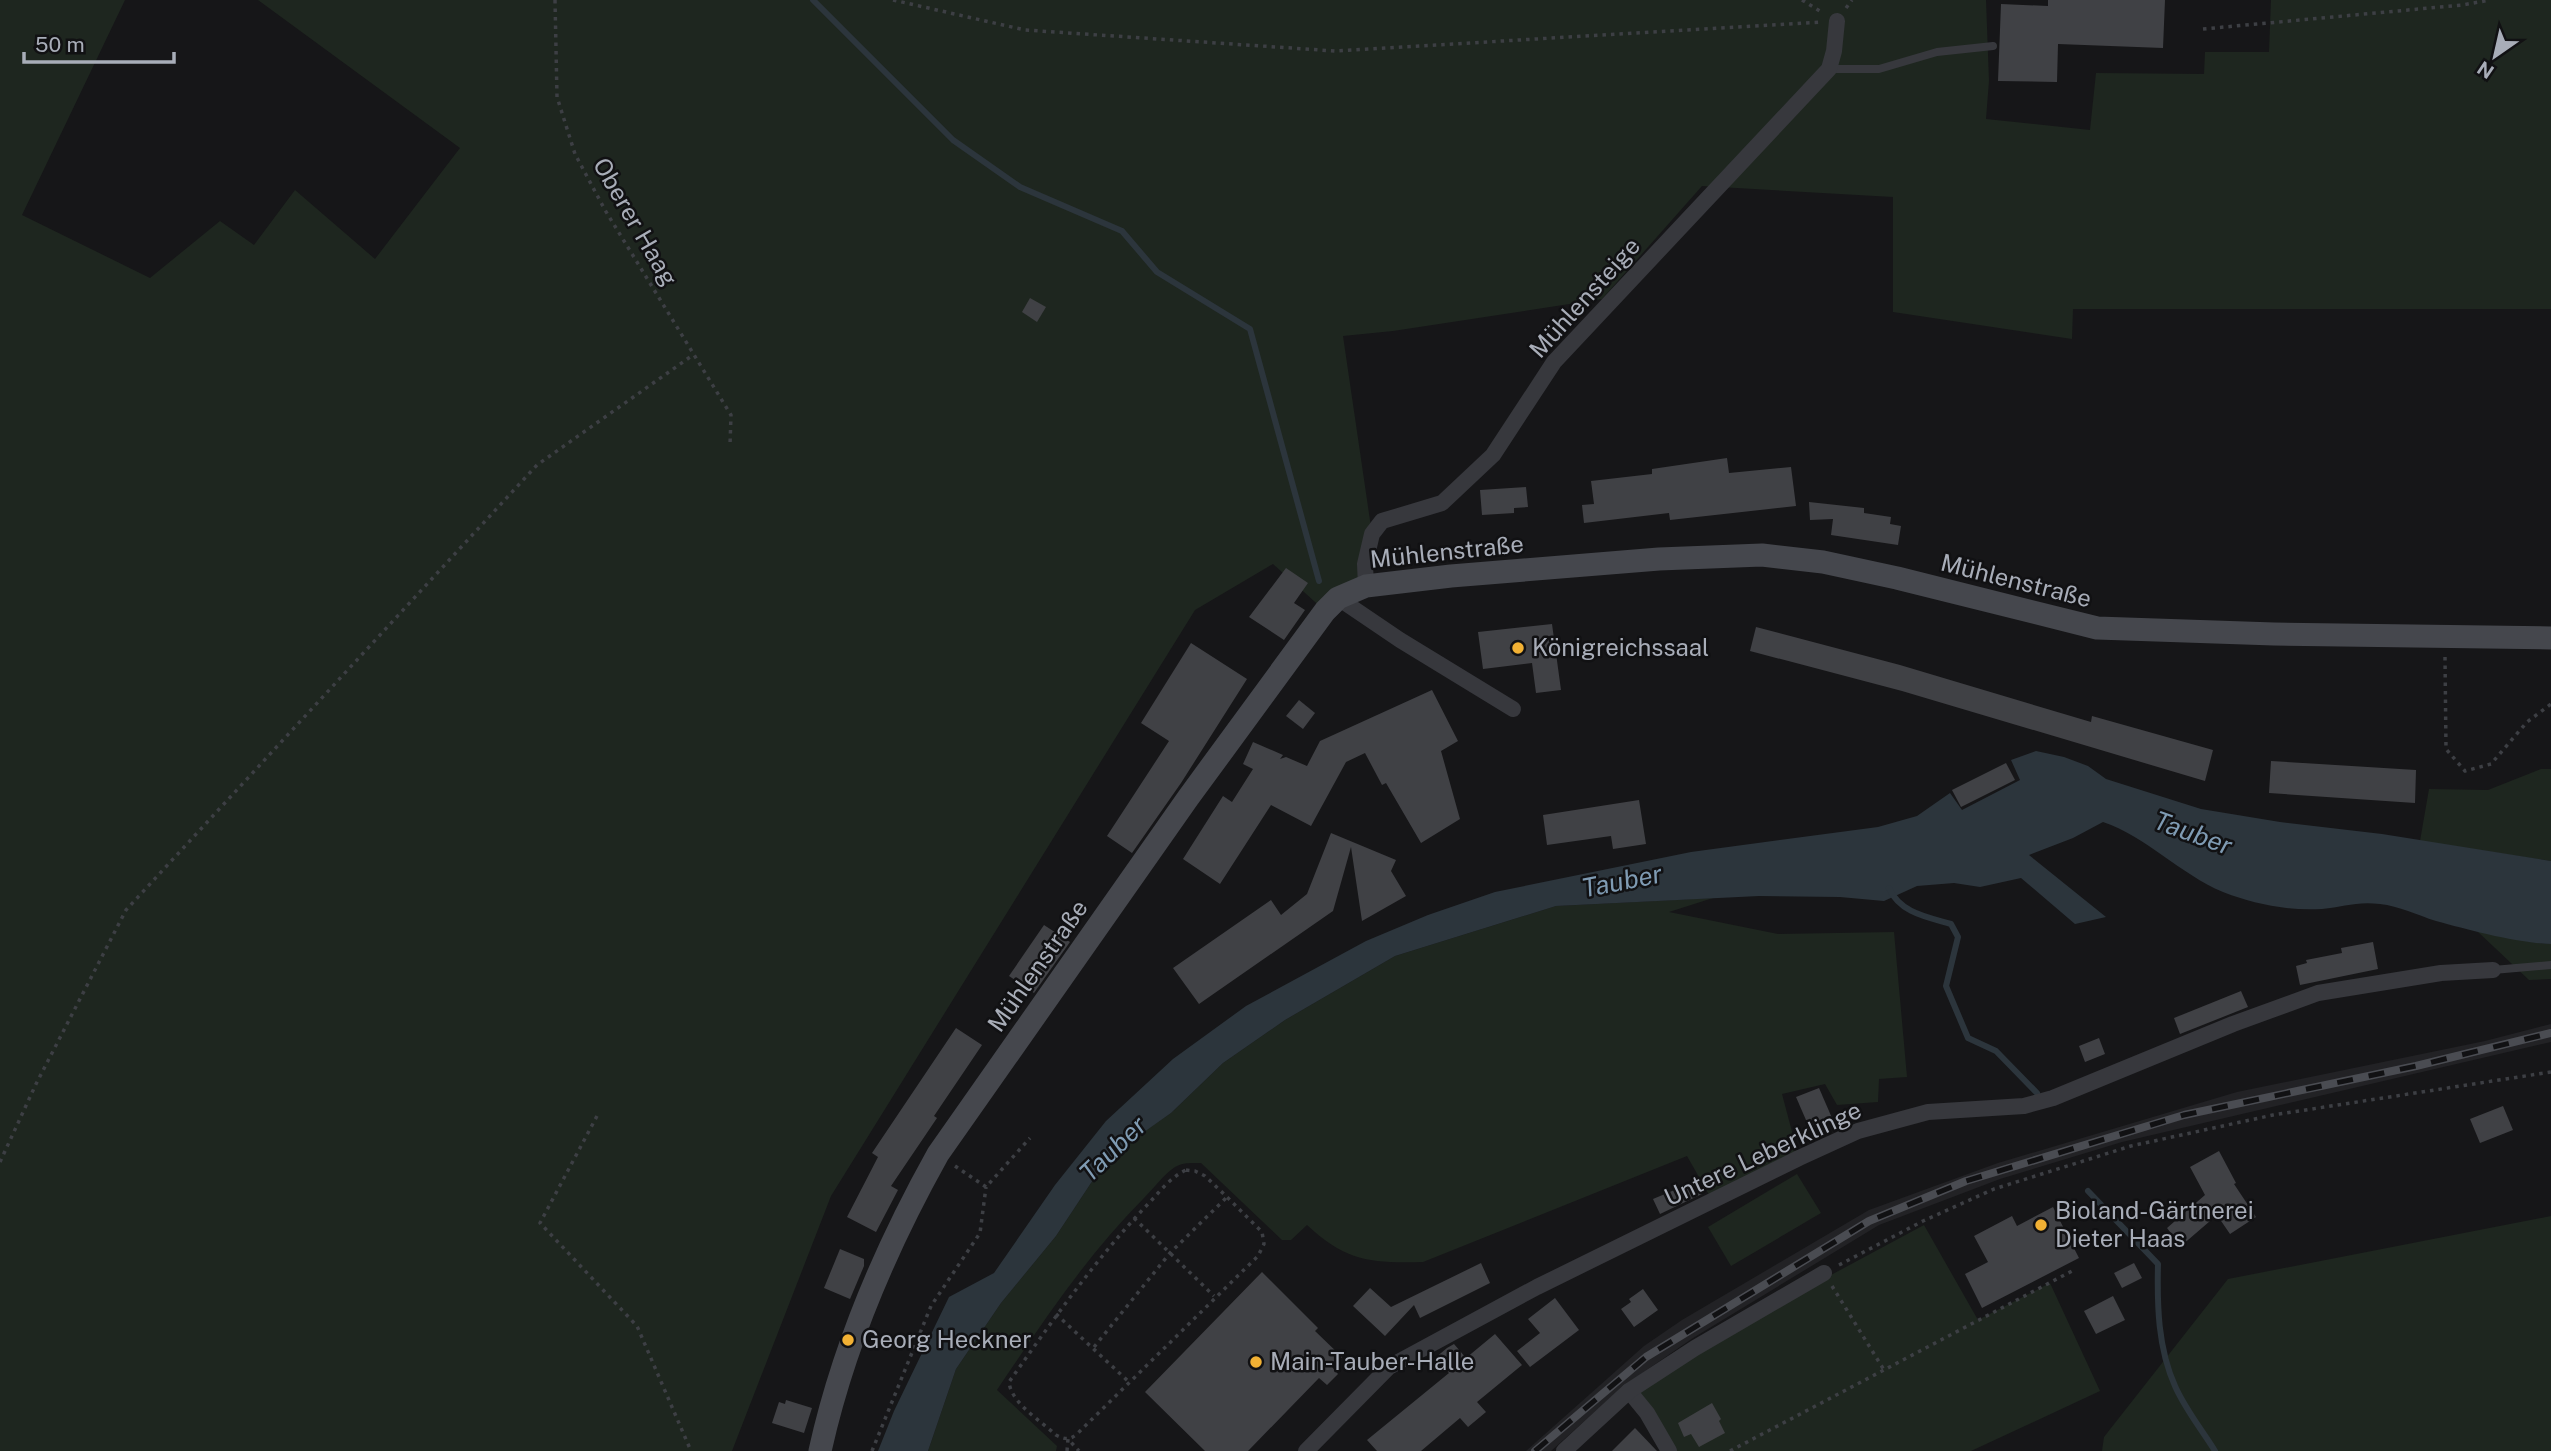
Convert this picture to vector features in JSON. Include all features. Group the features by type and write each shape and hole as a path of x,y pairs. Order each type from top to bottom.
{"main road":[{"name":"Mühlenstraße","path":"820,1451 828,1416 863,1310 912,1201 938,1154 1196,787 1325,611 1338,598 1366,586 1440,577 1659,559 1762,555 1794,557 1885,575 2097,628 2551,638"}],"street":[{"path":"1829,69 1835,51 1837,21"},
{"name":"Mühlensteige","path":"1366,586 1364,564 1372,534 1382,521 1442,503 1493,455 1553,362 1829,69"},
{"path":"1338,598 1399,640 1513,709"},
{"name":"Untere Leberklinge","path":"1306,1451 1389,1367 1537,1287 1858,1131 1928,1112 2024,1106 2053,1098 2233,1024 2318,993 2441,973 2494,970"},
{"path":"1564,1451 1629,1391 1695,1348 1824,1273"},
{"path":"1629,1391 1647,1413 1670,1451"}],"lane":[{"path":"1829,69 1879,69 1937,52 1993,46"},
{"path":"2494,970 2551,965"}],"path":[{"name":"Oberer Haag","path":"555,0 557,97 575,154 605,210 731,415 730,445"},
{"path":"893,0 1025,30 1335,51 1837,21"},
{"path":"1802,0 1837,21"},
{"path":"2203,29 2490,0"},
{"path":"0,1162 36,1084 127,910 537,465 692,355"},
{"path":"2445,637 2446,749 2465,771 2491,764 2527,722 2551,704"},
{"path":"1884,1370 1824,1273 1923,1221 1994,1189 2131,1146 2273,1115 2551,1072"},
{"path":"597,1116 540,1223 637,1326 691,1451"},
{"path":"873,1451 930,1306 980,1233 986,1187 1030,1138"},
{"path":"938,1154 986,1187"},
{"path":"1068,1439 1078,1433 1214,1296 1258,1256 1264,1244 1262,1232 1205,1176 1195,1171 1186,1170 1176,1174 1135,1218 1056,1314 1009,1382 1010,1391 1020,1402 1056,1435 1068,1439 1079,1451"},
{"path":"1094,1347 1170,1253 1227,1197"},
{"path":"1135,1218 1214,1296"},
{"path":"1730,1451 2072,1271"},
{"path":"1056,1314 1129,1382"},
{"path":"1067,1451 1068,1439"}],"shaded area":[{"path":"0,0 125,0 22,215 150,278 220,221 254,245 295,190 375,259 460,148 258,0 1986,0 1989,81 1986,119 2090,130 2096,73 2204,74 2205,52 2269,52 2271,0 2551,0 2551,309 2073,309 2072,339 1893,312 1893,197 1702,186 1602,299 1393,331 1343,336 1372,534 1366,586 1325,611 1273,564 1195,610 831,1196 732,1451 0,1451"},
{"path":"2541,769 2551,769 2551,861 2420,841 2429,789 2488,790"},
{"path":"1713,898 1669,912 1778,934 1894,932 1907,1077 1879,1079 1878,1102 1837,1105 1825,1084 1782,1094 1799,1158 1712,1200 1687,1156 1423,1262 1388,1262 1360,1258 1335,1247 1307,1225 1291,1240 1282,1240 1201,1163 1178,1165 1163,1177 1084,1266 997,1390 1057,1446 1056,1451 928,1451 956,1369 1001,1303 1056,1236 1091,1183 1120,1148 1171,1113 1223,1063 1285,1020 1395,956 1556,906"},
{"path":"2477,931 2551,944 2551,979 2529,980"},
{"path":"2551,1024 2551,1042 2122,1142 2000,1179 1879,1225 1693,1338 1625,1385 1551,1451 1526,1451 1644,1346 1682,1320 1869,1210 1998,1163 2237,1092 2485,1041"},
{"path":"1797,1174 1821,1213 1731,1266 1708,1227"},
{"path":"2551,1216 2551,1451 2102,1451 2104,1437 2228,1279"},
{"path":"1924,1225 1978,1320 2050,1283 2100,1391 1971,1451 1669,1451 1629,1391 1695,1348"}],"water":[{"name":"Tauber","path":"2036,751 2064,757 2088,766 2106,779 2201,809 2551,861 2551,944 2478,932 2380,904 2309,909 2284,908 2247,900 2223,892 2192,876 2134,837 2103,822 2073,838 2029,855 2106,917 2075,924 2021,878 1980,887 1954,883 1917,886 1884,901 1840,897 1759,896 1556,906 1395,956 1285,1020 1223,1063 1171,1113 1120,1149 1091,1183 1056,1236 1001,1303 956,1369 928,1451 878,1451 894,1411 949,1297 994,1273 1055,1185 1106,1121 1173,1059 1246,1006 1366,941 1428,915 1495,892 1691,852 1878,827 1917,816 1950,793 1962,810 2020,780 2011,760"}],"building":[{"path":"2048,0 2165,0 2163,48 2058,44 2057,82 1998,81 2001,4 2048,6"},
{"path":"1030,298 1046,307 1037,322 1022,312"},
{"path":"1727,458 1729,473 1791,467 1796,506 1670,520 1669,513 1584,523 1582,505 1594,504 1591,481 1652,474 1652,469"},
{"path":"1526,487 1528,507 1514,508 1514,513 1482,515 1480,490"},
{"path":"1809,502 1864,508 1864,513 1891,517 1890,524 1901,526 1898,545 1831,535 1833,519 1810,520"},
{"path":"1286,568 1308,583 1294,603 1305,610 1284,640 1249,617"},
{"name":"Königreichssaal","path":"1552,624 1561,690 1536,693 1532,663 1483,669 1478,632"},
{"path":"1756,627 1900,665 2091,722 2092,716 2213,750 2205,781 1902,691 1750,651"},
{"path":"1191,643 1247,679 1181,783 1132,853 1107,836 1169,741 1141,723"},
{"path":"1432,690 1458,741 1441,751 1460,819 1421,843 1386,783 1382,785 1365,753 1346,762 1311,826 1271,805 1220,884 1183,859 1223,796 1232,802 1253,769 1243,764 1253,742 1283,755 1280,759 1286,757 1307,766 1320,741"},
{"path":"1299,700 1315,713 1303,729 1286,716"},
{"path":"2271,761 2416,770 2415,803 2269,793"},
{"path":"2006,763 2015,780 1961,807 1952,790"},
{"path":"1639,800 1646,844 1613,849 1611,836 1547,845 1543,815"},
{"path":"1331,833 1396,860 1391,871 1406,896 1362,921 1351,847 1333,911 1199,1004 1173,968 1271,900 1281,915 1307,894"},
{"path":"1044,925 1070,942 1034,993 1009,976"},
{"path":"2373,942 2378,969 2300,985 2296,966 2307,963 2306,960 2342,953 2341,948"},
{"path":"2241,991 2248,1007 2180,1034 2174,1018"},
{"path":"956,1028 982,1045 891,1186 898,1190 876,1232 847,1217 878,1157 872,1153"},
{"path":"2099,1038 2105,1054 2085,1062 2079,1046"},
{"path":"1819,1088 1832,1118 1809,1127 1796,1097"},
{"path":"2503,1106 2513,1130 2480,1143 2470,1119"},
{"path":"2219,1151 2236,1183 2234,1184 2256,1217 2230,1234 2217,1215 2181,1246 2167,1228 2205,1195 2190,1167"},
{"path":"1696,1181 1702,1194 1660,1214 1653,1199"},
{"path":"2053,1207 2079,1258 1982,1308 1965,1274 1988,1262 1974,1236 2012,1216 2017,1226"},
{"path":"840,1249 864,1259 864,1266 850,1299 824,1288"},
{"path":"1481,1263 1490,1283 1420,1318 1414,1305 1385,1336 1353,1306 1370,1288 1391,1307"},
{"path":"2134,1263 2142,1278 2122,1288 2114,1273"},
{"name":"Main-Tauber-Halle","path":"1262,1272 1318,1328 1315,1331 1342,1357 1332,1367 1338,1374 1327,1385 1319,1378 1248,1451 1205,1451 1145,1392"},
{"path":"1643,1289 1658,1310 1634,1327 1621,1309"},
{"path":"2113,1296 2125,1320 2096,1334 2084,1311"},
{"path":"1555,1298 1579,1330 1530,1367 1517,1351 1540,1333 1528,1319"},
{"path":"1495,1334 1522,1365 1477,1402 1486,1412 1468,1427 1460,1418 1421,1451 1377,1451 1367,1440 1449,1373 1435,1358 1447,1348 1454,1344 1466,1358"},
{"path":"786,1400 812,1408 804,1433 772,1423 779,1402 785,1404"},
{"path":"1712,1403 1725,1433 1699,1447 1691,1434 1684,1437 1678,1423"},
{"path":"1635,1428 1657,1451 1612,1451"}],"waterway":[{"path":"813,0 953,140 1020,187 1122,231 1157,272 1250,329 1319,581"},
{"path":"1889,888 1907,909 1951,924 1958,937 1946,986 1968,1038 1996,1051 2037,1093"},
{"path":"2088,1191 2158,1264 2160,1326 2169,1372 2184,1403 2215,1451"}],"railway":[{"path":"1535,1451 1646,1357 1869,1221 1966,1181 2184,1115 2416,1066 2551,1033"}],"place":[{"name":"Königreichssaal","path":"1518,648"},
{"name":"Bioland-Gärtnerei Dieter Haas","path":"2041,1225"},
{"name":"Georg Heckner","path":"848,1340"},
{"name":"Main-Tauber-Halle","path":"1256,1362"}]}
